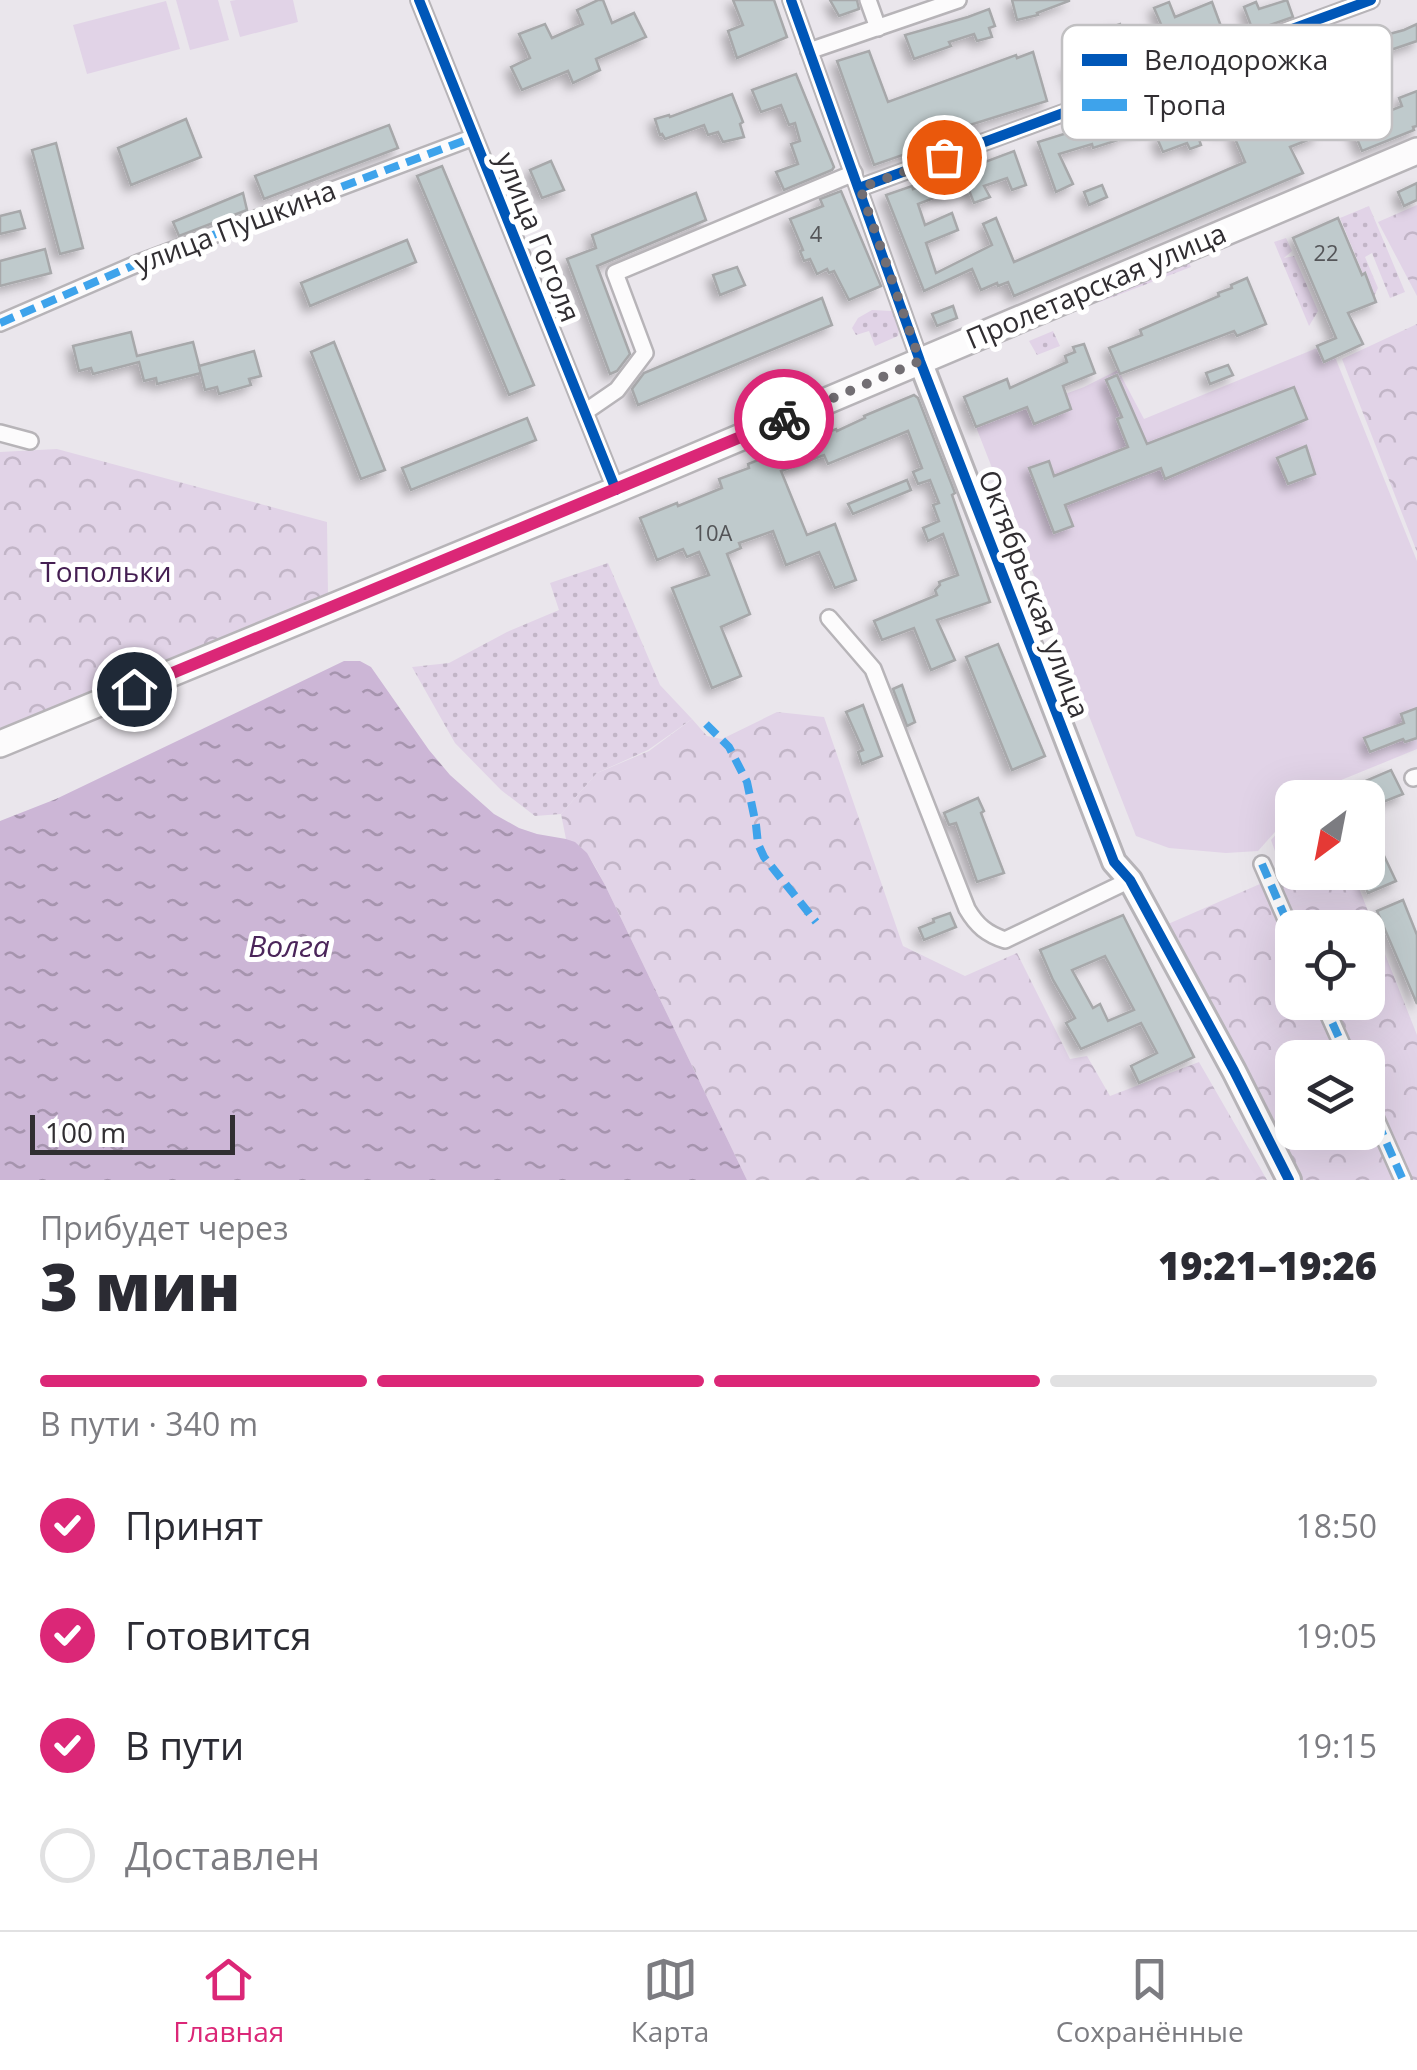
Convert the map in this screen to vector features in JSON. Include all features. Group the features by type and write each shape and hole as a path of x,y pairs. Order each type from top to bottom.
{"main road":[{"name":"Пролетарская улица","path":"0,744 616,490 1417,151"}],"street":[{"name":"улица Гоголя","path":"420,0 616,490"},
{"name":"Октябрьская улица","path":"791,0 920,361 1114,862 1130,880 1289,1180"},
{"path":"868,0 878,28"},
{"path":"810,51 958,0"},
{"path":"1301,25 1372,0"},
{"path":"585,412 617,390 645,353 615,273 1062,109"},
{"name":"улица Пушкина","path":"0,324 141,262 474,137"},
{"path":"0,433 30,441"},
{"path":"829,618 873,669 975,923 990,935 1005,940 1130,880"},
{"path":"1262,864 1282,910"},
{"path":"1385,1140 1402,1180"}],"green space":[{"path":"176,0 218,0 229,40 190,50"},
{"path":"293,0 298,22 240,37 230,1"},
{"path":"166,1 180,49 87,74 73,25"},
{"path":"1417,205 1417,296 1378,222"},
{"path":"1369,206 1405,292 1390,298 1372,253 1365,257 1378,288 1373,298 1340,218"},
{"path":"1286,238 1292,251 1284,258 1294,256 1318,311 1309,326 1274,242"},
{"path":"1187,259 1191,267 1100,302 1095,296"},
{"path":"872,310 892,311 898,336 875,346 869,331 856,335 852,328 858,318"},
{"path":"1417,324 1417,552 1342,359"},
{"path":"1053,331 1060,346 1037,355 1029,341"},
{"path":"1317,348 1324,362 1335,357 1417,561 1417,749 1341,780 1275,780 1275,832 1258,851 1226,853 1169,848 1136,836 976,427 1084,387 1118,370 1144,419"},
{"name":"Топольки","path":"57,449 327,522 328,594 0,734 0,452"},
{"path":"608,563 660,685 692,719 648,750 597,773 561,814 535,816 501,790 455,743 412,667 449,663 559,610 550,583"},
{"path":"777,712 824,717 903,946 965,976 1017,953 1070,1059 1087,1056 1110,1096 1199,1062 1267,1180 747,1180 605,885 585,852 566,839 561,814 597,773 649,751 692,719 707,736 722,739"},
{"path":"1275,877 1275,890 1360,890 1368,910 1275,910 1275,1020 1385,1020 1385,954 1417,1035 1417,1180 1303,1180 1287,1150 1385,1150 1385,1040 1275,1040 1275,1127 1168,924"}],"water":[{"name":"Волга","path":"344,661 360,661 371,667 429,750 450,775 494,814 519,828 575,842 587,853 747,1180 0,1180 0,821 56,799"}],"building":[{"path":"603,0 612,23 634,13 646,37 596,59 600,70 573,83 568,71 522,90 511,67 530,58 519,34 545,24 552,38 583,24 577,10"},
{"path":"733,0 774,0 787,37 737,58 728,31 743,25"},
{"path":"830,0 857,0 859,9 839,16"},
{"path":"1012,0 1069,0 1069,1 1017,20"},
{"path":"1287,0 1293,17 1270,25 1251,25 1244,7 1256,2 1259,9"},
{"path":"1169,2 1175,17 1212,2 1221,25 1161,25 1154,8"},
{"path":"989,9 995,26 989,28 992,37 977,41 974,34 914,59 905,35"},
{"path":"1417,24 1417,41 1392,50 1392,33"},
{"path":"869,51 888,102 1033,52 1047,101 918,141 920,149 874,165 837,61"},
{"path":"796,74 834,167 784,190 776,172 798,164 791,144 800,141 795,123 789,125 781,105 761,112 752,90"},
{"path":"1417,91 1417,126 1392,139 1392,110 1402,106 1399,98"},
{"path":"732,94 743,122 740,124 744,137 723,142 718,132 708,135 704,125 665,139 660,135 655,119"},
{"path":"186,119 201,157 131,185 118,148"},
{"path":"389,125 398,148 264,199 255,176"},
{"path":"1062,135 1062,140 1118,140 1059,154 1073,184 1056,192 1038,142"},
{"path":"1158,140 1199,140 1201,145 1190,149 1187,143 1163,152"},
{"path":"1236,140 1308,140 1290,147 1303,173 1014,296 1008,282 981,290 972,269 924,291 886,195 912,186 913,189 1014,151 1026,185 1012,190 1007,178 984,186 990,197 974,203 967,185 918,204 925,225 952,213 958,230 926,243 936,273 992,245 983,224 996,218 1014,262 1245,162"},
{"path":"1357,140 1389,140 1362,151"},
{"path":"56,143 83,248 60,254 32,150"},
{"path":"551,161 564,190 542,198 530,170"},
{"path":"442,166 534,385 509,395 417,176"},
{"path":"1417,183 1417,200 1404,206 1398,192"},
{"path":"1102,185 1107,197 1089,205 1084,192"},
{"path":"841,191 881,286 849,300 834,271 829,273 827,269 817,274 810,259 804,261 790,219 823,206 820,199"},
{"path":"243,193 247,210 179,236 173,222"},
{"path":"696,193 706,220 597,266 630,354 610,374 567,259 596,248 592,235"},
{"path":"20,211 25,228 0,234 0,216"},
{"path":"1338,218 1376,302 1348,313 1363,344 1324,362 1317,346 1336,338 1293,238"},
{"path":"407,240 416,262 310,306 301,283"},
{"path":"45,249 51,273 0,286 0,261"},
{"path":"737,267 745,285 720,295 713,275"},
{"path":"1247,278 1266,324 1237,336 1234,331 1120,374 1109,348 1142,335 1140,330 1219,296 1218,293"},
{"path":"822,298 832,325 638,405 632,389 644,373"},
{"path":"953,306 957,318 937,326 932,314"},
{"path":"131,332 137,356 193,342 201,373 157,384 156,378 144,381 139,362 93,374 91,368 79,371 73,346"},
{"path":"334,342 385,470 361,479 311,352"},
{"path":"1084,344 1095,373 1063,386 1071,409 1034,424 1027,407 976,427 964,397 1007,379 1010,388 1067,362 1065,356 1075,352 1073,347"},
{"path":"254,351 261,376 249,379 251,385 219,394 217,387 205,390 199,366"},
{"path":"1228,365 1233,375 1210,384 1206,373"},
{"path":"1117,375 1147,444 1294,387 1307,419 1165,479 1161,468 1065,505 1073,526 1054,533 1029,468 1049,461 1054,476 1128,447 1117,419 1122,417 1106,380"},
{"path":"914,395 955,493 952,495 990,602 937,620 955,660 931,670 914,628 882,640 874,621 937,595 939,582 958,575 943,534 928,541 923,528 939,521 933,505 939,503 930,480 918,484 913,472 922,468 908,431 828,464 824,455 781,471 807,535 835,524 856,580 835,588 819,552 786,565 773,531 739,543 741,548 727,554 750,614 721,627 741,676 712,688 672,588 709,575 699,552 687,557 683,549 657,560 640,518 722,488 719,479 749,468 748,464 837,431"},
{"path":"527,418 536,440 411,490 402,468"},
{"path":"1306,446 1315,474 1288,484 1277,458"},
{"path":"907,480 911,490 853,514 848,504"},
{"path":"998,644 1045,756 1012,770 966,657"},
{"path":"902,685 915,722 907,726 893,689"},
{"path":"863,705 882,756 862,764 858,752 863,750 846,712"},
{"path":"1417,708 1417,738 1405,742 1403,739 1370,752 1364,738 1404,723 1401,714"},
{"path":"1391,770 1403,794 1385,801 1385,780 1368,780"},
{"path":"978,798 1004,873 977,882 956,823 949,825 944,813"},
{"path":"1385,858 1396,881 1385,886"},
{"path":"1403,900 1417,935 1417,1004 1385,930 1385,910 1379,910"},
{"path":"950,913 956,927 924,940 919,928"},
{"path":"1123,915 1194,1057 1139,1083 1131,1066 1157,1053 1141,1023 1081,1049 1066,1023 1075,1018 1040,950","holes":["1105,956 1134,1010 1108,1021 1100,1004 1093,1008 1072,970"]}],"marked path":[{"path":"0,323 141,262 474,137"},
{"path":"706,724 729,747 747,782 764,857 816,922"},
{"path":"1262,864 1282,910"},
{"path":"1331,1020 1340,1040"},
{"path":"1385,1139 1403,1180"}],"cycle path":[{"path":"419,0 616,490"},
{"path":"791,0 920,361 1114,862 1130,880 1289,1180"},
{"path":"1303,25 1371,0"},
{"path":"859,188 1062,113"}],"way so far":[{"path":"784,419 920,361 860,188 944,157"}],"route":[{"path":"134,689 784,419"}]}
